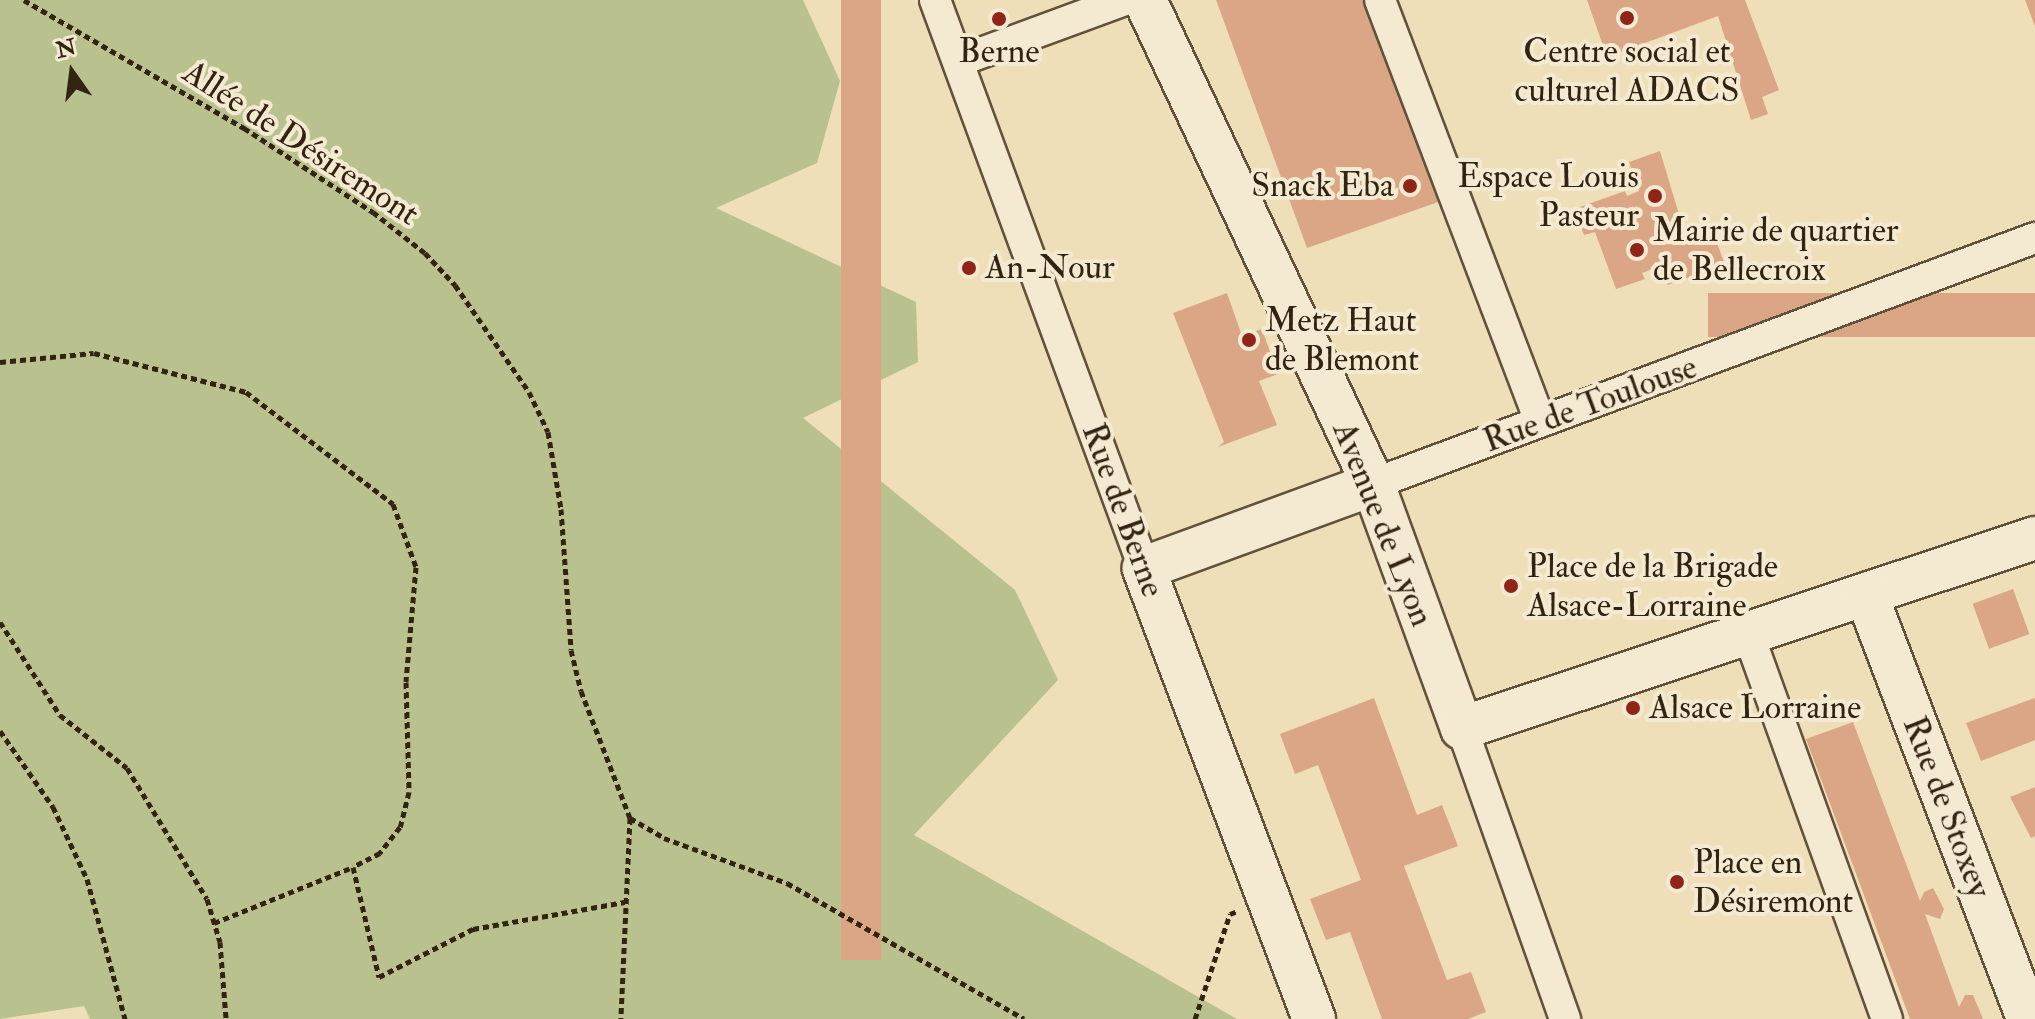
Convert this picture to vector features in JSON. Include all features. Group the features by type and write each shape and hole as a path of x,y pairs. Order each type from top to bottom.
{"street":[{"name":"Rue de Berne","path":"935,0 1314,1019"},
{"path":"959,61 1125,0"},
{"name":"Avenue de Lyon","path":"1145,0 1373,484 1565,1019"},
{"path":"1380,0 1540,422"},
{"name":"Rue de Toulouse","path":"1144,568 2035,238"},
{"path":"1462,728 2035,538"},
{"name":"Rue de Stoxey","path":"1866,594 2028,1019"},
{"path":"1748,633 1887,1019"}],"path":[{"name":"Allée de Désiremont","path":"24,0 303,165 425,253 455,285 529,392 548,432 561,509 571,650 581,691 630,818 621,1019"},
{"path":"0,362 94,353 246,392 393,504 416,567 406,682 409,792 394,836 380,853 353,867 214,923"},
{"path":"2,627 60,715 127,768 207,899 214,923 226,1019"},
{"path":"0,731 53,807 87,879 125,1019"},
{"path":"630,818 664,838 787,883 1024,1019"},
{"path":"353,867 379,977 473,929 625,902"},
{"path":"1195,1019 1230,914 1267,899"}],"green space":[{"path":"0,0 803,0 840,81 817,163 716,208 916,302 918,362 803,418 1015,590 1058,680 914,835 1237,1019 90,1019 84,1006 0,1019"}],"building":[{"path":"841,0 881,0 881,960 841,960"},
{"path":"1216,0 1369,0 1444,200 1307,248"},
{"path":"1587,0 1745,0 1779,90 1762,97 1768,114 1751,120 1718,16 1607,57"},
{"path":"2025,0 2035,0 2035,26"},
{"path":"1660,151 1687,241 1713,232 1725,265 1667,285 1660,266 1642,273 1645,279 1616,289 1595,232 1584,235 1574,209 1625,191 1627,196 1639,191 1629,162"},
{"path":"1227,293 1242,336 1262,329 1278,374 1259,381 1277,425 1218,447 1224,442 1173,313"},
{"path":"1708,293 2035,293 2035,337 1708,337"},
{"path":"2013,589 2029,634 1989,649 1973,604"},
{"path":"1374,698 1417,815 1442,805 1458,846 1404,866 1447,980 1471,972 1486,1012 1468,1019 1382,1019 1350,932 1326,940 1310,899 1361,880 1318,765 1295,774 1280,734"},
{"path":"2035,698 2035,740 1981,761 1966,723"},
{"path":"1853,722 1920,901 1924,892 1933,888 1944,909 1940,919 1925,914 1959,1007 1965,995 1973,995 1983,1019 1910,1019 1806,739"},
{"path":"2035,787 2035,836 2031,838 2010,797"}],"place":[{"name":"Centre social et culturel ADACS","path":"1627,18"},
{"name":"Berne","path":"999,19"},
{"name":"Snack Eba","path":"1410,186"},
{"name":"Espace Louis Pasteur","path":"1655,196"},
{"name":"Mairie de quartier de Bellecroix","path":"1637,250"},
{"name":"An-Nour","path":"969,268"},
{"name":"Metz Haut de Blemont","path":"1249,340"},
{"name":"Place de la Brigade Alsace-Lorraine","path":"1511,586"},
{"name":"Alsace Lorraine","path":"1633,708"},
{"name":"Place en Désiremont","path":"1677,882"}]}
